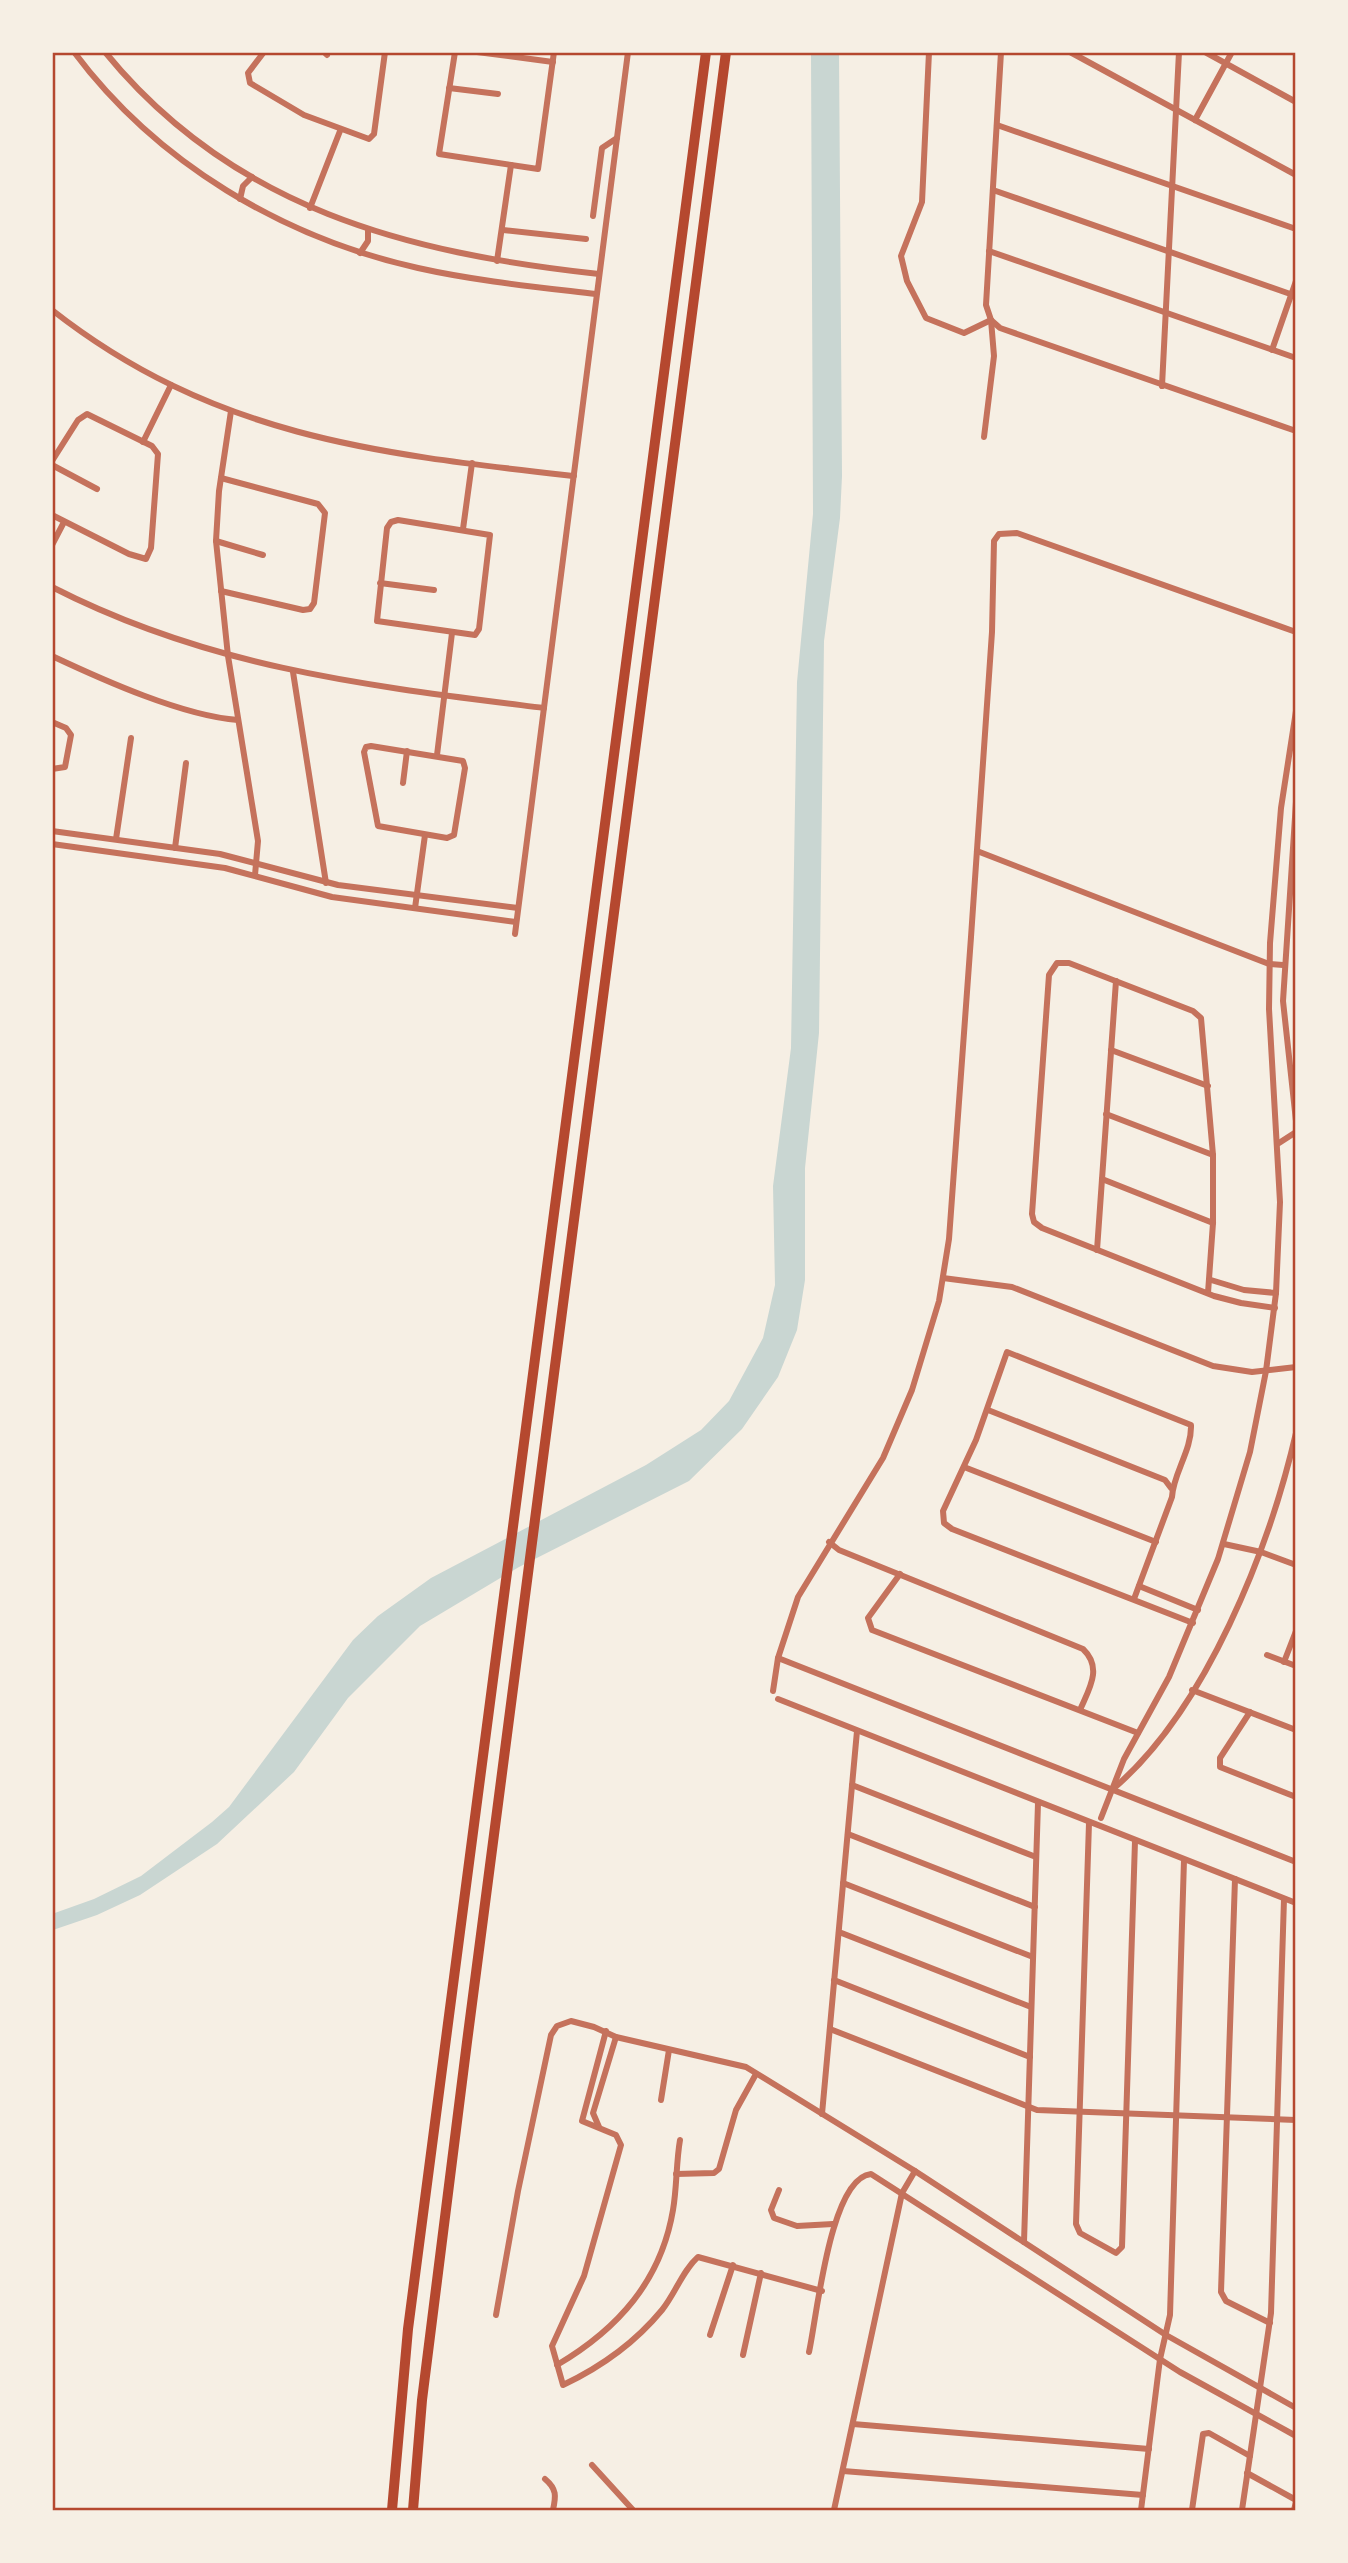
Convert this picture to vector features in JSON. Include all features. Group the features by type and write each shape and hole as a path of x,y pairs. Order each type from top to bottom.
{"highway":[{"path":"392,2511 408,2329 706,52"},
{"path":"413,2511 424,2386 726,52"}],"street":[{"path":"75,52 114,100 189,166 240,199 298,229 360,253 461,277 596,294"},
{"path":"105,52 161,113 252,177 310,208 368,230 442,251 599,274"},
{"path":"264,52 247,76 250,83 340,131 371,138 385,52"},
{"path":"455,52 439,154 538,169 554,52"},
{"path":"477,52 553,62"},
{"path":"514,934 628,52"},
{"path":"929,52 922,202 901,256 907,281 926,318 964,333 991,320"},
{"path":"984,437 993,356 991,320 986,305 1001,52"},
{"path":"1070,52 1296,175"},
{"path":"1162,386 1179,52"},
{"path":"1205,52 1296,102"},
{"path":"1195,120 1232,52"},
{"path":"449,88 498,94"},
{"path":"997,125 1296,229"},
{"path":"310,208 340,131"},
{"path":"593,216 603,146 617,138"},
{"path":"497,261 511,165"},
{"path":"240,199 243,186 252,177"},
{"path":"993,190 1293,296"},
{"path":"360,253 368,241 368,230"},
{"path":"503,230 586,239"},
{"path":"989,251 1296,358"},
{"path":"1272,350 1296,281"},
{"path":"52,321 55,312 118,356 170,385 231,411 334,443 574,476"},
{"path":"991,320 1000,328 1296,431"},
{"path":"143,442 170,385"},
{"path":"231,411 220,478 216,541 228,656 258,841 255,875"},
{"path":"52,515 129,554 147,558 151,548 156,450 87,414 78,420 52,463 97,489"},
{"path":"463,529 472,463"},
{"path":"220,478 318,504 325,511 314,603 310,608 303,610 221,591"},
{"path":"398,520 463,529 486,532 491,541 478,631 470,636 378,623 376,618 387,528 391,522 398,520"},
{"path":"52,545 64,522"},
{"path":"773,1691 778,1658 798,1597 829,1542 865,1490 903,1414 925,1350 943,1278 949,1239 992,632 992,549 999,534 1017,533 1296,632"},
{"path":"216,541 263,555"},
{"path":"380,583 433,590"},
{"path":"52,587 137,624 228,656 293,672 544,708"},
{"path":"437,755 452,633"},
{"path":"52,656 162,701 218,718 238,720"},
{"path":"293,672 326,883"},
{"path":"1101,1818 1138,1732 1170,1677 1224,1544 1250,1452 1266,1371 1276,1293 1279,1143 1269,964 1279,821 1296,711"},
{"path":"52,722 66,728 71,735 67,764 63,770 52,769"},
{"path":"116,839 131,738"},
{"path":"369,745 437,755 459,759 465,765 456,832 449,838 381,828 376,823 365,748 369,745"},
{"path":"403,783 407,751"},
{"path":"174,848 186,763"},
{"path":"1296,802 1292,887 1283,965 1285,1044 1296,1121"},
{"path":"52,831 258,863 326,883 518,908"},
{"path":"415,908 425,835"},
{"path":"52,844 213,866 321,894 516,922"},
{"path":"977,851 1269,964 1283,965"},
{"path":"1208,1293 1211,1280 1213,1155 1200,1016 1069,963 1057,963 1049,975 1032,1218 1039,1227 1208,1293 1233,1302 1275,1308"},
{"path":"1097,1250 1116,981"},
{"path":"1111,1049 1208,1086"},
{"path":"1106,1114 1213,1155"},
{"path":"1279,1143 1296,1132"},
{"path":"1102,1179 1213,1223"},
{"path":"943,1278 1012,1287 1203,1363 1243,1371 1296,1367"},
{"path":"1211,1280 1244,1290 1276,1293"},
{"path":"1171,1488 1181,1472 1191,1425 1007,1352 988,1410 943,1511 943,1520 949,1527 1193,1623"},
{"path":"988,1410 1165,1480 1171,1488 1172,1497 1134,1599"},
{"path":"1112,1790 1150,1749 1192,1690 1234,1615 1261,1552 1280,1497 1296,1433"},
{"path":"964,1467 1156,1542"},
{"path":"829,1542 1083,1649 1092,1659 1094,1672 1080,1710"},
{"path":"1224,1544 1261,1552 1296,1565"},
{"path":"900,1574 868,1618 872,1630 1138,1732"},
{"path":"1139,1586 1198,1610"},
{"path":"1284,1662 1296,1631"},
{"path":"1267,1655 1296,1666"},
{"path":"778,1658 1296,1862"},
{"path":"1192,1690 1296,1730"},
{"path":"778,1699 1296,1903"},
{"path":"1251,1713 1220,1758 1220,1767 1296,1797"},
{"path":"822,2114 857,1731"},
{"path":"852,1785 1036,1857"},
{"path":"1024,2242 1038,1802"},
{"path":"1089,1823 1076,2227 1080,2233 1114,2252 1119,2252 1135,1841"},
{"path":"848,1834 1035,1907"},
{"path":"1141,2511 1160,2359 1170,2315 1184,1860"},
{"path":"1235,1879 1221,2295 1226,2301 1270,2323"},
{"path":"843,1883 1033,1957"},
{"path":"1242,2511 1270,2323 1284,1899"},
{"path":"839,1932 1031,2007"},
{"path":"834,1980 1030,2057"},
{"path":"496,2315 518,2190 551,2035 557,2025 571,2021 606,2031 616,2037 746,2067 915,2171 1166,2335 1296,2408"},
{"path":"830,2029 1029,2108 1296,2120"},
{"path":"606,2031 582,2121 618,2137 621,2145 584,2276 552,2346 563,2385 616,2355 662,2310 698,2257 822,2291"},
{"path":"599,2127 593,2113 616,2037"},
{"path":"660,2100 669,2050"},
{"path":"676,2174 713,2172 719,2169 736,2110 756,2074"},
{"path":"557,2365 616,2322 649,2281 669,2228 680,2140"},
{"path":"834,2511 902,2193 915,2171"},
{"path":"809,2352 833,2224 842,2200 857,2179 867,2174 877,2176 1160,2359 1296,2436"},
{"path":"779,2190 771,2210 774,2218 797,2226 833,2224"},
{"path":"709,2335 733,2265"},
{"path":"743,2355 761,2273"},
{"path":"853,2424 1149,2449"},
{"path":"1192,2511 1203,2434 1207,2432 1250,2456"},
{"path":"592,2465 634,2511"},
{"path":"843,2471 1143,2495"},
{"path":"1247,2473 1296,2501 1294,2511"},
{"path":"545,2479 553,2486 556,2495 553,2511"}],"shaded area":[{"path":"811,53 839,53 842,476 840,518 824,641 819,1033 805,1168 805,1280 797,1330 778,1377 742,1429 689,1481 519,1567 420,1626 348,1698 294,1772 217,1844 140,1895 97,1915 53,1930 52,1914 94,1899 141,1876 229,1807 353,1640 378,1616 431,1578 646,1465 701,1430 729,1401 763,1338 775,1285 773,1186 791,1048 797,682 813,514"}]}
